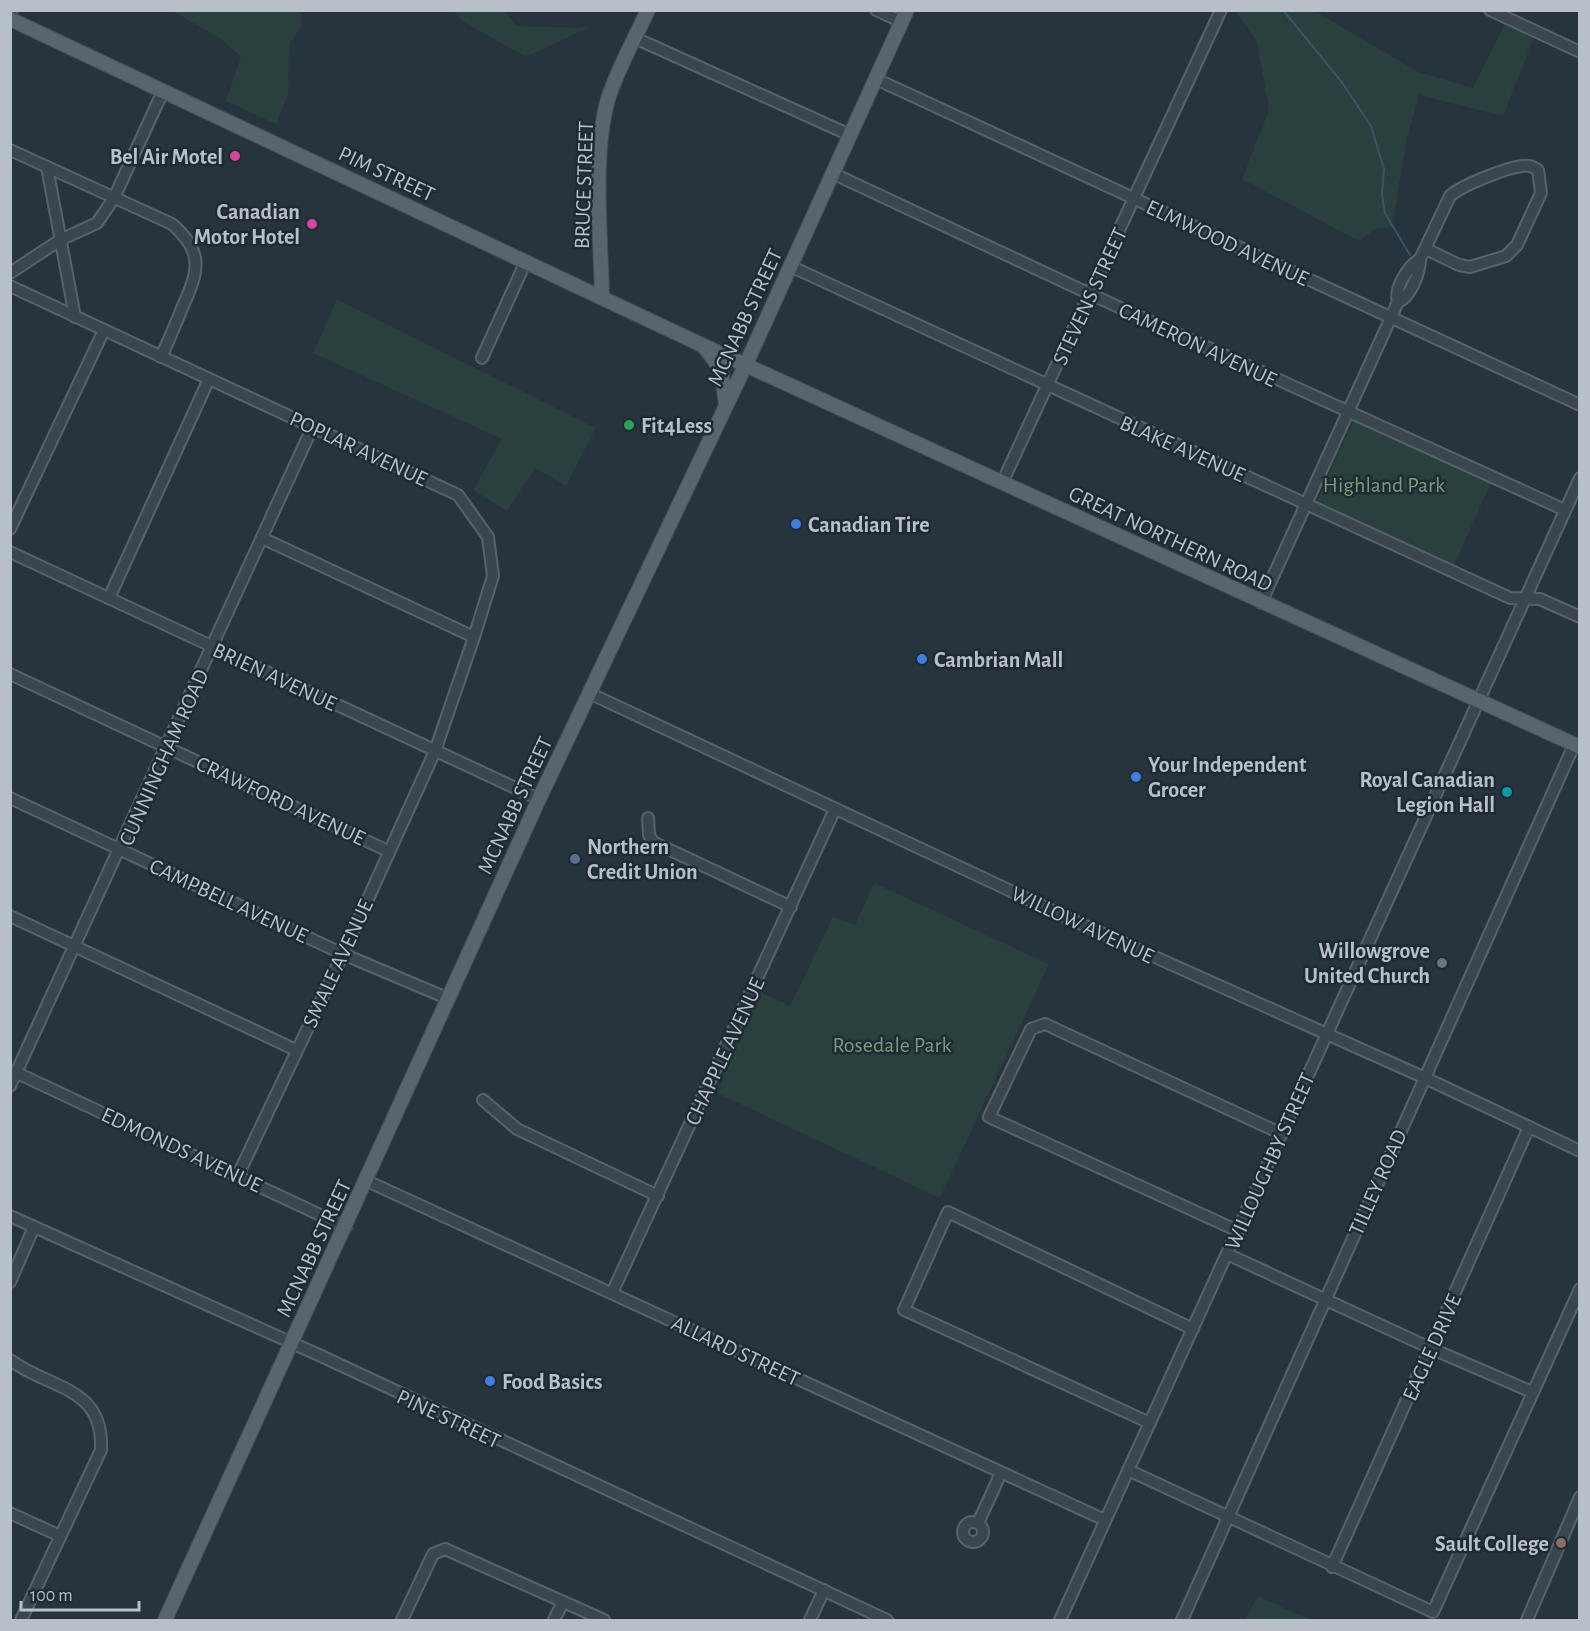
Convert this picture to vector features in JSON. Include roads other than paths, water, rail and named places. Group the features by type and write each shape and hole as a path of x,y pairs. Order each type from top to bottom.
{"main road":[{"name":"BRUCE STREET","path":"602,297 600,169 602,129 617,73 648,10"},
{"name":"MCNABB STREET","path":"165,1620 539,800 746,364 904,16"},
{"name":"PIM STREET","path":"10,18 746,364"},
{"path":"704,346 721,369 726,406"},
{"name":"GREAT NORTHERN ROAD","path":"746,364 1261,603 1577,746"}],"street":[{"path":"876,10 904,16"},
{"name":"STEVENS STREET","path":"1002,483 1221,10"},
{"path":"1490,10 1580,52"},
{"path":"635,38 850,135"},
{"name":"ELMWOOD AVENUE","path":"876,79 1580,405"},
{"path":"10,273 60,240 97,223 114,198 163,91"},
{"path":"10,150 172,224 187,237 196,256 196,276 161,357"},
{"path":"1261,603 1398,302 1406,298 1420,268 1423,254 1450,196 1458,189 1506,171 1529,166 1538,170 1541,193 1517,245 1506,256 1470,267 1423,254"},
{"path":"46,167 75,316"},
{"name":"CAMERON AVENUE","path":"832,173 1090,294 1565,510"},
{"path":"482,358 526,261"},
{"name":"BLAKE AVENUE","path":"790,266 1510,598 1540,599 1580,617"},
{"name":"POPLAR AVENUE","path":"10,286 458,495 488,537 493,576 435,751"},
{"path":"10,529 104,330"},
{"path":"109,598 209,379"},
{"name":"CUNNINGHAM ROAD","path":"10,1086 168,747 313,426"},
{"name":"WILLOUGHBY STREET","path":"1060,1620 1580,478"},
{"path":"262,538 474,637"},
{"name":"BRIEN AVENUE","path":"10,552 539,800"},
{"name":"CRAWFORD AVENUE","path":"10,674 388,851"},
{"name":"WILLOW AVENUE","path":"589,693 1079,923 1424,1077 1580,1151"},
{"name":"TILLEY ROAD","path":"1182,1620 1424,1077 1577,746"},
{"name":"SMALE AVENUE","path":"238,1175 343,954 435,751"},
{"name":"CAMPBELL AVENUE","path":"10,798 343,954 449,999"},
{"name":"CHAPPLE AVENUE","path":"612,1293 835,809"},
{"path":"648,819 649,835 653,842 790,907"},
{"path":"10,916 296,1050"},
{"path":"1238,1232 989,1117 1031,1029 1045,1024 1282,1134"},
{"name":"EDMONDS AVENUE","path":"17,1073 346,1227"},
{"path":"483,1100 517,1129 658,1196"},
{"name":"EAGLE DRIVE","path":"1332,1567 1529,1127"},
{"name":"ALLARD STREET","path":"367,1181 1105,1520"},
{"path":"1150,1423 904,1310 948,1212 1193,1329"},
{"name":"PINE STREET","path":"10,1216 887,1620"},
{"path":"10,1282 34,1227"},
{"path":"1227,1254 1430,1348 1532,1392"},
{"path":"1128,1470 1332,1567 1433,1612 1580,1289"},
{"path":"10,1360 21,1368 72,1392 90,1405 99,1422 101,1450 21,1620"},
{"path":"978,1523 1001,1473"},
{"path":"1526,1620 1580,1497"},
{"path":"10,1513 60,1536"},
{"path":"402,1620 434,1554 445,1549 604,1620"},
{"path":"810,1620 824,1590"},
{"path":"554,1620 563,1602"}],"waterway":[{"path":"1283,10 1341,81 1371,126 1384,169 1382,195 1385,213 1410,255"}],"place":[{"name":"Bel Air Motel","path":"235,156"},
{"name":"Canadian Motor Hotel","path":"312,224"},
{"name":"Fit4Less","path":"629,425"},
{"name":"Canadian Tire","path":"796,524"},
{"name":"Cambrian Mall","path":"922,659"},
{"name":"Your Independent Grocer","path":"1136,777"},
{"name":"Royal Canadian Legion Hall","path":"1507,792"},
{"name":"Northern Credit Union","path":"575,859"},
{"name":"Willowgrove United Church","path":"1442,963"},
{"name":"Food Basics","path":"490,1381"},
{"name":"Sault College","path":"1561,1543"}],"park label":[{"name":"Highland Park","path":"1384,484"},
{"name":"Rosedale Park","path":"892,1044"}]}
